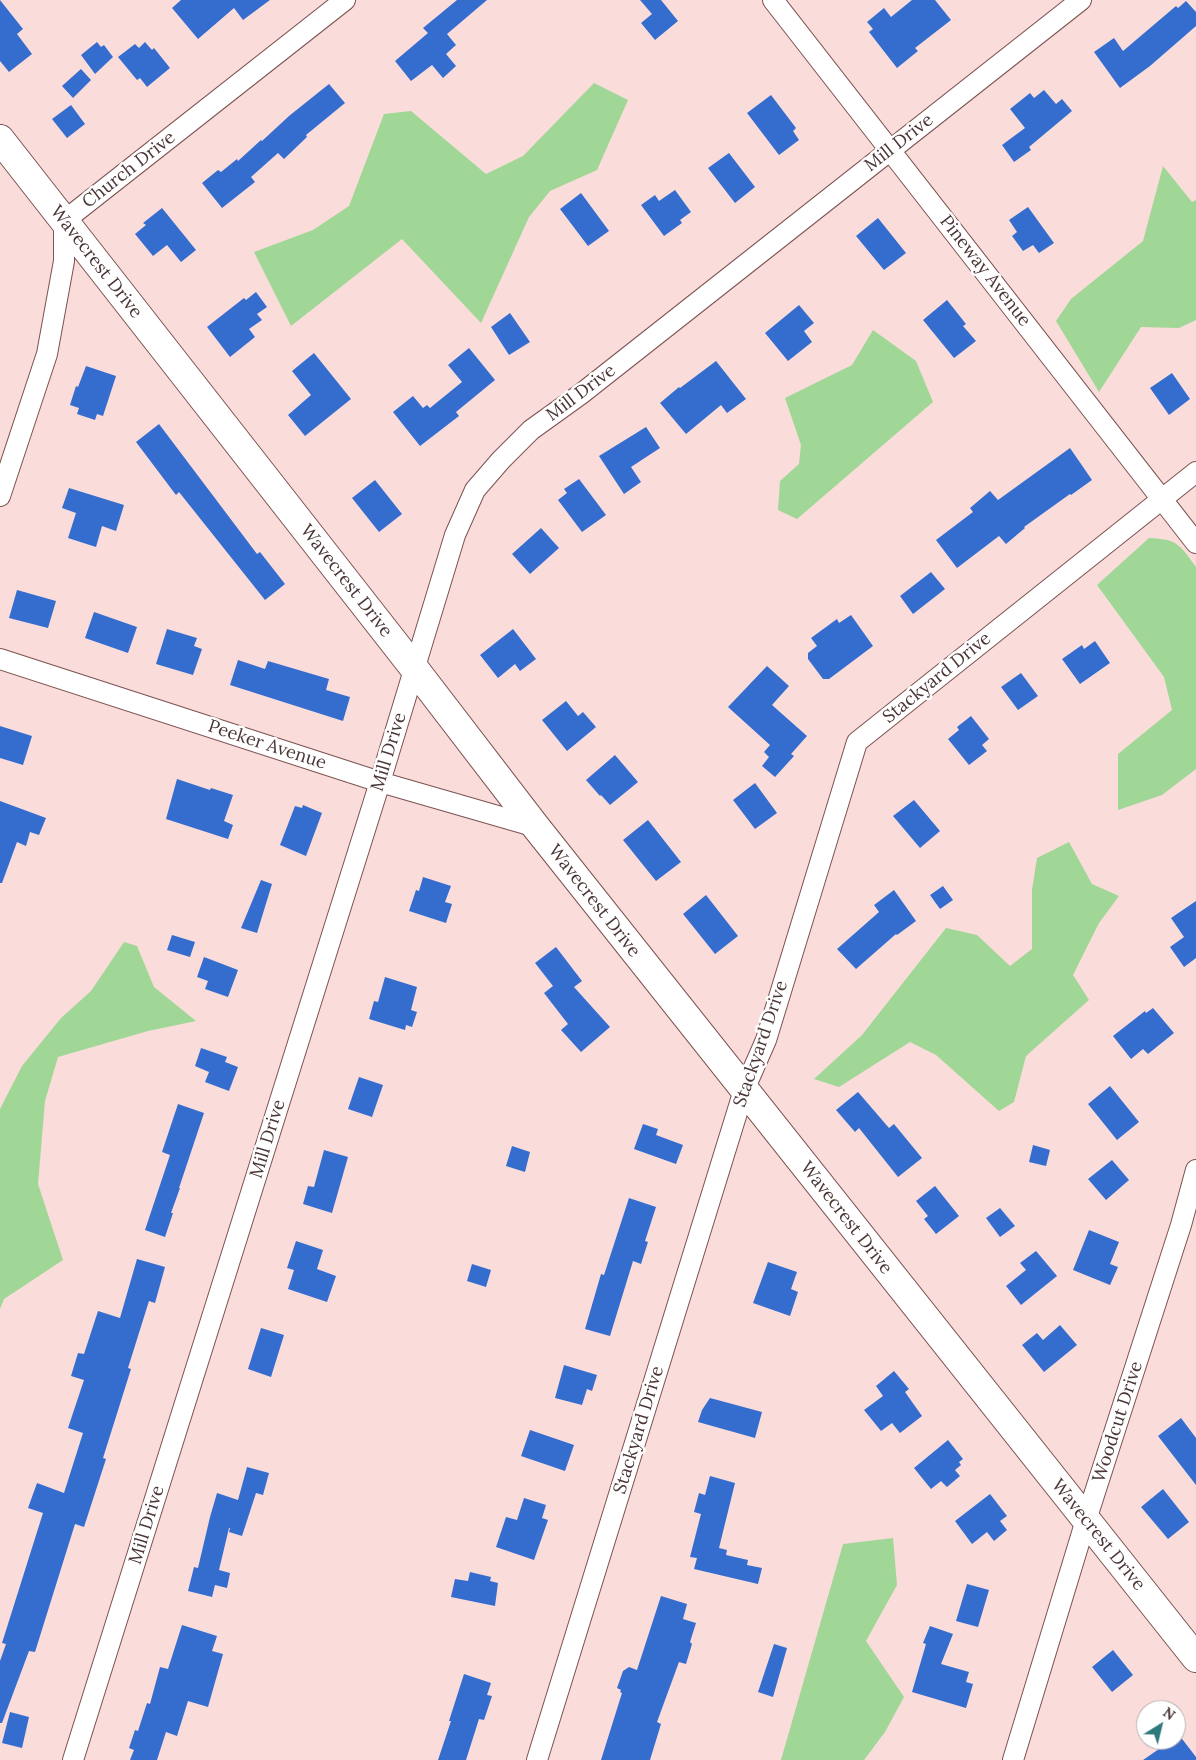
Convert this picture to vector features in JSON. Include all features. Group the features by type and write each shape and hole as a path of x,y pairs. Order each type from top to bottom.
{"street":[{"name":"Church Drive","path":"64,221 346,0"},
{"name":"Pineway Avenue","path":"773,0 1196,543"},
{"name":"Mill Drive","path":"73,1760 380,782 455,535 475,490 531,430 581,394 1081,0"},
{"name":"Wavecrest Drive","path":"0,139 536,827 1196,1658"},
{"path":"0,496 47,354 64,261 64,221"},
{"name":"Stackyard Drive","path":"538,1760 744,1090 766,1040 857,742 1196,472"},
{"name":"Peeker Avenue","path":"0,659 380,782 536,827"},
{"name":"Woodcut Drive","path":"1013,1760 1086,1520 1178,1234 1196,1170"}],"green space":[{"path":"594,83 628,100 597,170 550,191 529,217 481,323 402,239 291,326 254,252 313,230 349,206 384,114 411,111 486,174 523,156"},
{"path":"1163,166 1192,202 1196,200 1196,320 1179,328 1141,327 1099,392 1056,321 1071,299 1143,241"},
{"path":"873,330 916,361 933,402 797,519 778,510 780,481 799,464 801,445 785,398 852,365"},
{"path":"1149,538 1166,540 1182,548 1196,567 1196,769 1162,795 1118,810 1118,754 1172,710 1164,677 1097,585"},
{"path":"1069,842 1092,884 1119,896 1099,923 1073,975 1089,1000 1026,1056 1014,1102 999,1111 936,1055 910,1042 839,1087 814,1079 862,1035 946,928 977,935 1010,966 1032,949 1032,890 1037,858"},
{"path":"124,942 137,946 154,987 196,1021 148,1031 58,1057 45,1101 38,1184 63,1260 4,1299 0,1309 0,1109 22,1066 61,1018 91,991"},
{"path":"893,1538 897,1585 866,1641 904,1697 885,1732 864,1760 781,1760 843,1544"}],"building":[{"path":"0,0 23,29 17,34 32,54 9,72 0,61"},
{"path":"181,0 270,0 243,20 234,8 198,39 172,8"},
{"path":"457,0 487,0 447,34 456,45 446,54 456,66 443,78 432,65 411,81 395,61 428,33 423,28"},
{"path":"640,0 661,0 678,21 655,40 641,23 652,14"},
{"path":"912,0 935,0 951,20 915,48 918,51 897,68 869,32 873,29 867,22 884,8 891,17"},
{"path":"1186,1 1196,12 1196,26 1150,66 1120,88 1094,52 1114,38 1123,51 1176,6 1178,8"},
{"path":"97,42 101,47 104,45 113,57 95,74 81,55"},
{"path":"145,42 152,50 154,48 170,68 147,87 140,78 137,80 118,57 135,44 139,48"},
{"path":"81,69 91,80 73,98 62,86"},
{"path":"329,84 345,103 306,135 307,137 284,159 278,153 251,177 255,182 222,208 202,183 218,170 221,172 237,159 238,161"},
{"path":"1044,90 1056,104 1062,99 1072,111 1029,147 1031,150 1014,162 1002,145 1025,128 1010,109 1030,93 1034,98"},
{"path":"771,95 796,128 793,131 799,140 779,155 747,113"},
{"path":"71,105 85,124 67,138 52,119"},
{"path":"729,153 755,187 735,203 708,168"},
{"path":"675,190 691,212 680,220 682,223 664,236 641,205 655,195 659,201"},
{"path":"581,193 609,231 588,246 560,209"},
{"path":"1028,207 1054,243 1039,253 1033,245 1023,251 1012,236 1017,232 1009,220"},
{"path":"162,208 196,250 181,262 167,245 153,256 135,234 146,225 143,223"},
{"path":"878,218 906,253 884,270 856,236"},
{"path":"256,292 267,307 257,314 262,320 249,329 255,337 230,357 207,327 244,298 246,300"},
{"path":"947,300 966,324 963,326 976,341 954,358 923,320"},
{"path":"799,305 814,323 804,331 812,342 788,361 765,333"},
{"path":"510,313 530,342 509,355 491,327"},
{"path":"469,348 495,380 456,412 459,416 420,446 393,412 413,396 423,408 427,405 430,408 462,382 448,365"},
{"path":"314,353 351,399 305,436 288,415 311,395 292,371"},
{"path":"716,361 746,399 727,413 721,405 686,434 660,403"},
{"path":"86,366 116,376 103,416 97,414 95,420 77,414 79,408 70,405 76,386 78,387"},
{"path":"1172,373 1190,399 1169,415 1150,388"},
{"path":"159,424 257,554 260,552 285,584 265,600 179,492 176,495 136,442"},
{"path":"646,427 660,448 631,467 641,482 624,494 599,456"},
{"path":"1070,448 1092,480 1024,527 1006,544 999,536 957,568 936,540 973,512 970,508 990,491 998,500"},
{"path":"579,479 606,515 582,532 558,500 567,493 564,489"},
{"path":"375,480 402,514 379,532 352,498"},
{"path":"69,488 124,505 116,531 102,526 96,547 68,538 76,513 62,508"},
{"path":"541,528 559,548 530,574 512,554"},
{"path":"931,572 945,589 913,614 900,596"},
{"path":"17,590 56,601 48,628 9,618"},
{"path":"94,612 137,627 128,653 85,638"},
{"path":"851,615 873,646 829,679 823,679 808,659 808,653 817,646 811,638 837,619 839,623"},
{"path":"167,629 197,638 194,646 202,649 193,675 156,664"},
{"path":"513,629 536,659 520,671 515,664 498,678 480,655"},
{"path":"1095,641 1110,663 1080,684 1062,659 1082,645 1084,649"},
{"path":"238,660 265,669 268,661 329,679 326,690 350,697 343,721 230,685"},
{"path":"767,666 789,686 772,705 807,736 791,754 794,756 775,777 762,766 769,757 764,752 770,745 728,707"},
{"path":"1021,673 1038,696 1018,710 1001,687"},
{"path":"566,701 578,716 583,712 596,727 567,751 542,720"},
{"path":"971,716 989,739 982,745 987,751 969,765 948,739 959,730 957,727"},
{"path":"0,726 32,736 23,765 0,758"},
{"path":"615,755 638,782 610,805 586,780"},
{"path":"177,779 210,790 211,788 233,795 224,821 233,825 228,839 166,819"},
{"path":"755,783 777,813 755,829 733,800"},
{"path":"914,800 940,831 920,848 893,816"},
{"path":"0,801 46,818 39,835 30,832 26,846 17,842 2,883 0,883"},
{"path":"303,805 322,813 306,856 280,845 295,806 302,808"},
{"path":"648,820 681,862 656,881 623,840"},
{"path":"423,877 451,886 445,902 452,904 446,923 409,911 416,890 419,891"},
{"path":"261,880 272,884 257,933 241,928"},
{"path":"943,886 953,900 940,909 930,895"},
{"path":"894,890 916,921 896,934 856,969 837,949 879,912 874,905"},
{"path":"706,895 738,936 715,954 683,914"},
{"path":"1196,901 1196,958 1184,967 1170,947 1184,937 1171,918"},
{"path":"172,935 195,942 190,957 167,950"},
{"path":"556,947 582,981 574,987 610,1027 581,1052 561,1030 568,1024 544,993 553,986 535,963"},
{"path":"204,957 238,970 228,997 205,989 208,981 197,977"},
{"path":"385,977 417,987 411,1010 417,1012 412,1027 406,1025 405,1030 369,1019 374,1001 378,1002"},
{"path":"1153,1008 1174,1033 1148,1054 1143,1049 1131,1059 1113,1036 1145,1011 1146,1013"},
{"path":"201,1048 227,1057 225,1062 238,1067 229,1091 205,1082 209,1072 195,1066"},
{"path":"359,1077 383,1085 372,1117 348,1109"},
{"path":"1110,1086 1139,1122 1117,1140 1088,1104"},
{"path":"858,1092 889,1128 894,1124 922,1158 898,1177 859,1128 855,1132 836,1110"},
{"path":"178,1104 204,1113 165,1237 145,1230 170,1155 162,1152"},
{"path":"643,1124 658,1129 656,1135 683,1145 676,1164 634,1149"},
{"path":"1033,1145 1050,1150 1046,1166 1029,1162"},
{"path":"512,1146 530,1152 525,1172 506,1166"},
{"path":"324,1150 348,1157 332,1213 303,1204 308,1186 314,1187"},
{"path":"1112,1160 1129,1180 1106,1200 1088,1179"},
{"path":"935,1186 959,1216 936,1234 924,1219 928,1216 916,1201"},
{"path":"629,1198 656,1207 645,1241 648,1242 641,1264 633,1261 610,1336 585,1329 601,1274 604,1275"},
{"path":"1000,1208 1015,1226 1000,1237 986,1218"},
{"path":"1089,1230 1119,1242 1110,1264 1118,1267 1110,1285 1073,1270"},
{"path":"296,1241 323,1250 317,1269 336,1276 327,1302 288,1289 294,1270 287,1268"},
{"path":"1036,1251 1057,1276 1021,1305 1006,1286 1026,1270 1020,1263"},
{"path":"137,1259 165,1267 155,1303 149,1301 128,1368 131,1369 103,1458 106,1459 84,1527 75,1524 35,1652 29,1651 2,1723 0,1723 0,1661 6,1644 2,1643 43,1513 28,1508 37,1483 64,1493 83,1433 68,1428 84,1380 71,1376 78,1353 84,1354 98,1311 120,1318"},
{"path":"768,1262 797,1272 791,1289 798,1292 790,1316 753,1303"},
{"path":"472,1264 491,1270 486,1287 467,1281"},
{"path":"1060,1325 1077,1345 1044,1372 1022,1345 1037,1333 1043,1340"},
{"path":"261,1328 284,1335 271,1377 248,1369"},
{"path":"564,1365 597,1375 592,1391 587,1389 582,1405 555,1398"},
{"path":"894,1371 909,1389 905,1392 922,1416 900,1433 892,1423 881,1431 864,1410 883,1396 876,1386"},
{"path":"710,1398 762,1412 755,1438 698,1422 702,1410"},
{"path":"1181,1418 1196,1438 1196,1485 1158,1436"},
{"path":"530,1430 574,1445 565,1471 521,1456"},
{"path":"948,1440 963,1459 959,1462 961,1465 955,1470 960,1476 947,1487 941,1481 931,1489 914,1468"},
{"path":"247,1467 269,1473 263,1495 256,1493 242,1536 229,1532 229,1528 219,1570 230,1573 227,1588 215,1585 212,1597 188,1591 194,1567 198,1568 217,1493 238,1500"},
{"path":"710,1476 735,1483 719,1548 727,1550 726,1555 748,1560 747,1565 762,1568 758,1584 694,1569 697,1558 690,1557 701,1514 694,1512 699,1493 705,1495"},
{"path":"1163,1489 1189,1522 1168,1539 1141,1507"},
{"path":"990,1494 1007,1516 1000,1521 1007,1530 994,1541 987,1532 972,1544 955,1521"},
{"path":"524,1498 546,1505 542,1518 548,1520 534,1560 496,1547 506,1517 517,1520"},
{"path":"470,1572 491,1577 490,1581 498,1583 495,1606 451,1597 455,1579 468,1581"},
{"path":"967,1584 989,1590 978,1627 956,1621"},
{"path":"661,1596 687,1604 683,1619 696,1623 686,1664 679,1662 657,1722 661,1724 650,1760 601,1760 622,1693 617,1688 623,1671 629,1667 637,1670"},
{"path":"182,1625 217,1636 212,1651 223,1654 208,1707 188,1701 177,1736 166,1732 157,1760 130,1760 134,1750 129,1748 135,1730 138,1731 147,1703 150,1704 160,1667 168,1669"},
{"path":"930,1626 953,1634 941,1664 969,1672 966,1682 973,1684 966,1708 912,1692 926,1644 923,1643"},
{"path":"774,1644 787,1648 773,1697 758,1692"},
{"path":"1113,1650 1133,1675 1112,1692 1092,1667"},
{"path":"464,1674 491,1683 487,1695 492,1696 484,1720 479,1719 466,1760 438,1760 451,1721 449,1721"},
{"path":"10,1712 29,1717 22,1748 2,1743"},
{"path":"1186,1744 1196,1757 1196,1760 1143,1760 1158,1750 1186,1750"}]}
